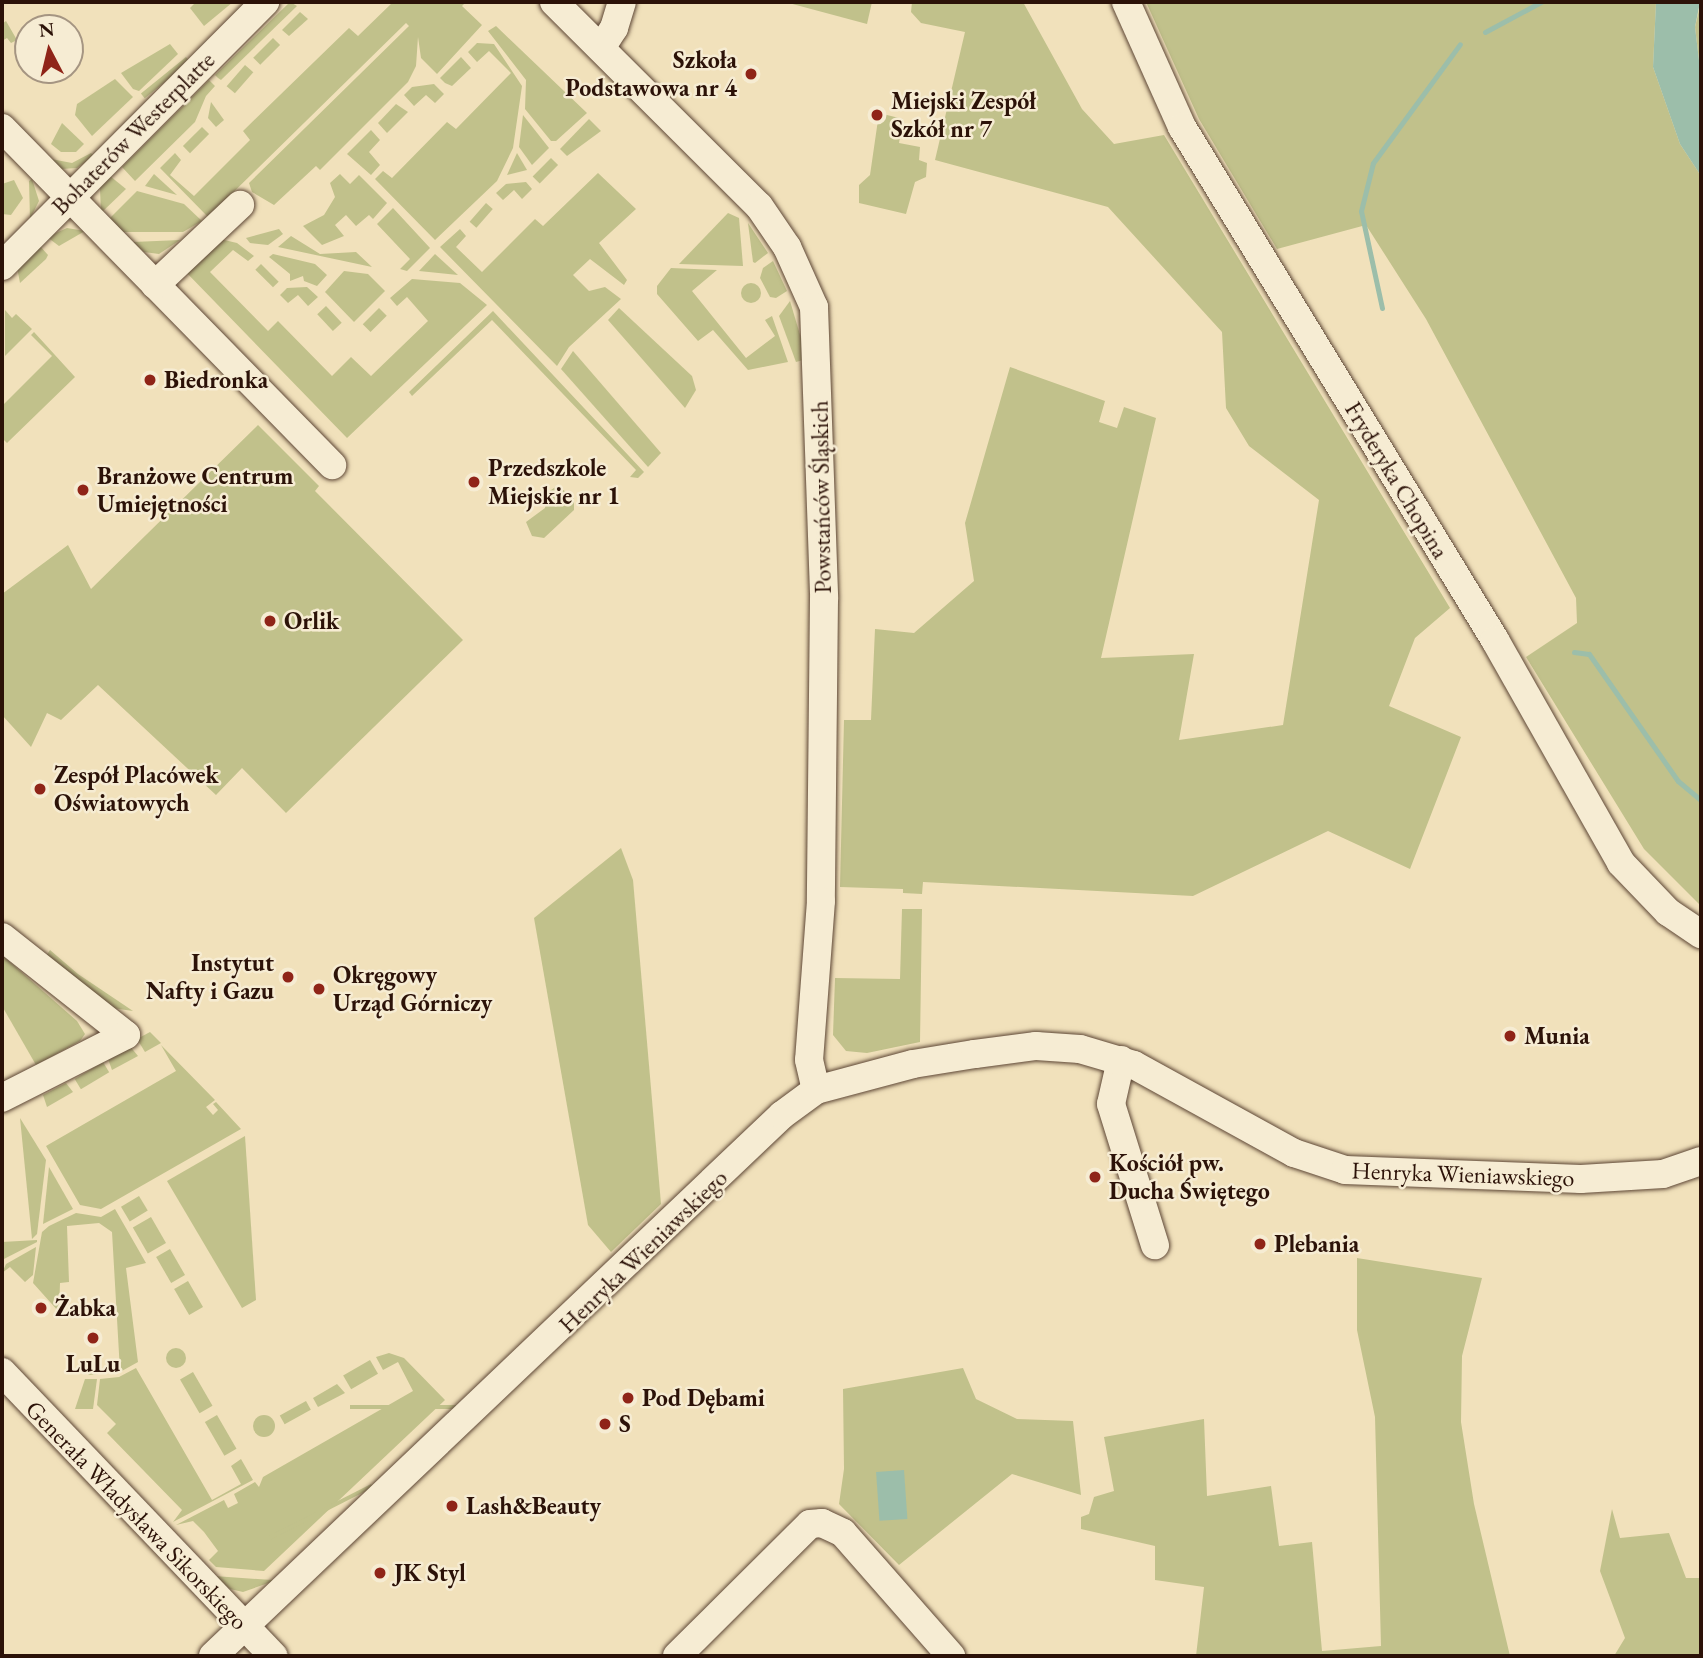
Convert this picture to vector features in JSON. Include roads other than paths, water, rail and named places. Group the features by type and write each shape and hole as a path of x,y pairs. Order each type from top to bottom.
{"street":[{"name":"Powstańców Śląskich","path":"554,2 759,206 787,247 814,307 824,599 821,901 809,1060 816,1090"},
{"path":"601,48 614,28 622,2"},
{"name":"Fryderyka Chopina","path":"1126,2 1182,127 1495,640 1621,863 1668,912 1701,934"},
{"name":"Bohaterów Westerplatte","path":"2,266 257,4"},
{"path":"2,128 332,465"},
{"path":"155,285 240,205"},
{"path":"2,937 125,1035 2,1098"},
{"name":"Henryka Wieniawskiego","path":"213,1656 782,1115 816,1090 913,1064 1036,1046 1080,1049 1121,1060 1294,1153 1345,1170 1581,1179 1663,1174 1701,1161"},
{"path":"1121,1060 1111,1104 1155,1245"},
{"name":"Generała Władysława Sikorskiego","path":"2,1372 273,1656"},
{"path":"677,1656 810,1524 822,1522 843,1533 951,1656"}],"waterway":[{"path":"1485,32 1541,2"},
{"path":"1382,308 1361,211 1373,163 1460,44"},
{"path":"1574,652 1589,654 1678,781 1701,800"}],"place":[{"name":"Szkoła Podstawowa nr 4","path":"751,74"},
{"name":"Miejski Zespół Szkół nr 7","path":"877,115"},
{"name":"Biedronka","path":"150,380"},
{"name":"Przedszkole Miejskie nr 1","path":"474,482"},
{"name":"Branżowe Centrum Umiejętności","path":"83,490"},
{"name":"Orlik","path":"270,621"},
{"name":"Zespół Placówek Oświatowych","path":"40,789"},
{"name":"Instytut Nafty i Gazu","path":"288,977"},
{"name":"Okręgowy Urząd Górniczy","path":"319,989"},
{"name":"Munia","path":"1510,1036"},
{"name":"Kościół pw. Ducha Świętego","path":"1095,1177"},
{"name":"Plebania","path":"1260,1244"},
{"name":"Żabka","path":"41,1308"},
{"name":"LuLu","path":"93,1338"},
{"name":"Pod Dębami","path":"628,1398"},
{"name":"S","path":"605,1424"},
{"name":"Lash&Beauty","path":"452,1506"},
{"name":"JK Styl","path":"380,1573"}]}
